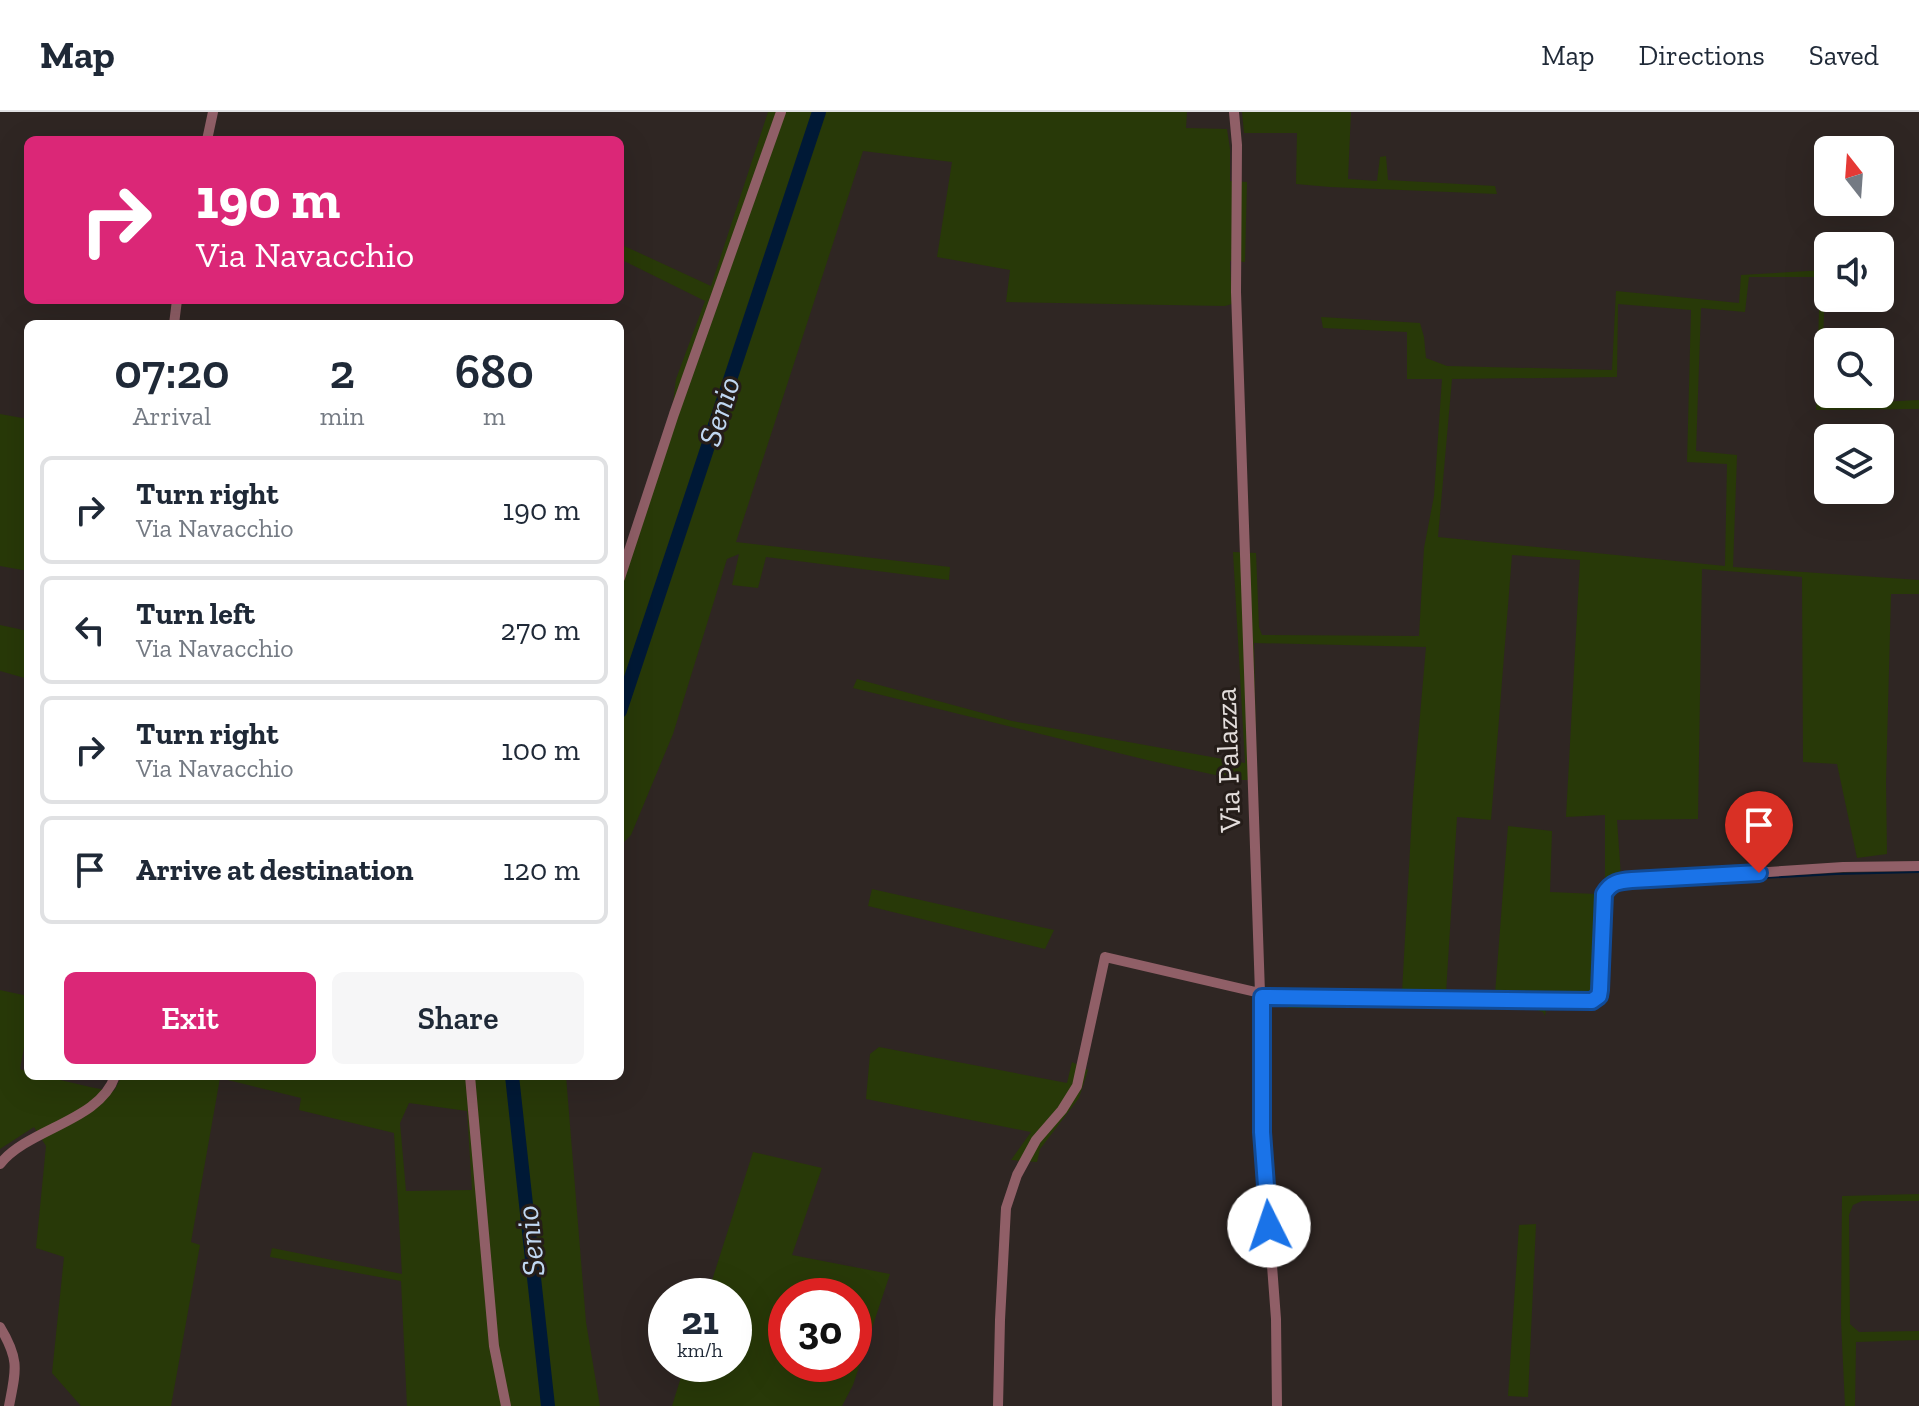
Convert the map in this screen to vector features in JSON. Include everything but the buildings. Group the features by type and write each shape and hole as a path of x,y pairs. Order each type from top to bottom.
{"street":[{"path":"208,136 213,112"},
{"path":"624,566 781,112"},
{"name":"Via Palazza","path":"1234,112 1237,145 1236,292 1261,995 1262,1132 1276,1319 1277,1406"},
{"path":"998,1406 1006,1208 1017,1175 1036,1140 1062,1110 1077,1086 1105,957 1261,995 1592,1001 1599,996 1600,990 1604,894 1608,886 1615,882 1843,867 1919,866"},
{"path":"0,1164 10,1152 27,1141 90,1107 114,1080"},
{"path":"470,1080 494,1346 506,1406"},
{"path":"0,1327 15,1358 16,1370 9,1406"}],"green space":[{"path":"768,112 1187,112 1186,128 1227,129 1230,181 1247,182 1245,262 1230,261 1232,304 1006,302 1010,270 937,257 952,162 863,151 736,542 950,567 949,580 766,557 758,588 732,585 739,554 727,559 673,734 631,835 624,842 624,560 672,411 676,379 705,301 624,261 624,246 711,286"},
{"path":"1242,112 1351,112 1348,179 1377,181 1380,157 1386,156 1388,180 1495,186 1497,194 1296,184 1297,133 1244,133"},
{"path":"1814,271 1814,277 1749,277 1745,312 1701,308 1696,451 1737,455 1733,567 1919,580 1919,594 1891,594 1887,854 1857,858 1837,764 1803,762 1802,577 1702,569 1698,819 1617,820 1621,876 1605,879 1605,815 1566,817 1580,560 1512,555 1491,820 1457,817 1446,993 1495,994 1508,826 1552,831 1550,892 1596,894 1595,986 1580,995 1548,995 1545,1016 1534,1009 1503,1008 1288,1008 1292,987 1300,992 1402,992 1413,796 1426,647 1254,643 1257,780 1238,780 1147,760 853,688 857,679 1012,721 1245,763 1233,552 1256,553 1259,627 1262,635 1419,636 1424,548 1434,496 1442,379 1407,379 1407,332 1323,328 1321,317 1420,323 1426,358 1447,366 1612,370 1616,291 1739,303 1741,275","holes":["1618,304 1691,310 1687,462 1727,464 1725,566 1438,537 1452,379 1617,377"]},
{"path":"1819,312 1824,312 1823,328 1818,328"},
{"path":"1919,400 1919,409 1816,410 1894,408 1894,401"},
{"path":"0,414 24,418 24,570 0,566"},
{"path":"0,625 24,630 24,678 0,671"},
{"path":"872,889 1054,930 1045,949 868,906"},
{"path":"0,990 24,995 24,1048 20,1069 24,1070 24,1080 60,1080 114,1091 120,1080 220,1080 191,1242 200,1245 171,1406 81,1406 52,1373 64,1257 36,1248 46,1146 34,1127 0,1149"},
{"path":"879,1047 1067,1083 1072,1062 1088,1070 1079,1098 1040,1149 1037,1162 1011,1160 1031,1132 866,1099 870,1054"},
{"path":"228,1080 566,1080 586,1322 600,1406 407,1406 401,1281 270,1257 272,1248 402,1274 394,1133 299,1110 301,1098","holes":["409,1103 467,1111 472,1190 406,1191 400,1123"]},
{"path":"753,1152 822,1168 792,1255 890,1274 872,1328 872,1278 768,1278 768,1382 854,1382 842,1406 672,1406 679,1382 752,1382 752,1278 713,1278"},
{"path":"1919,1194 1919,1201 1862,1201 1853,1205 1849,1215 1850,1324 1859,1332 1919,1331 1919,1340 1856,1342 1855,1406 1845,1406 1841,1320 1842,1196"},
{"path":"1536,1224 1528,1397 1508,1396 1519,1225"}],"waterway":[{"name":"Senio","path":"624,699 819,112"},
{"path":"1673,883 1919,872"},
{"path":"1603,997 1605,981"},
{"path":"1269,1003 1412,1004"},
{"name":"Senio","path":"512,1080 548,1406"}],"route":[{"path":"1269,1226 1262,1132 1262,997 1592,1001 1599,996 1600,990 1604,894 1608,886 1632,880 1759,873"}]}
